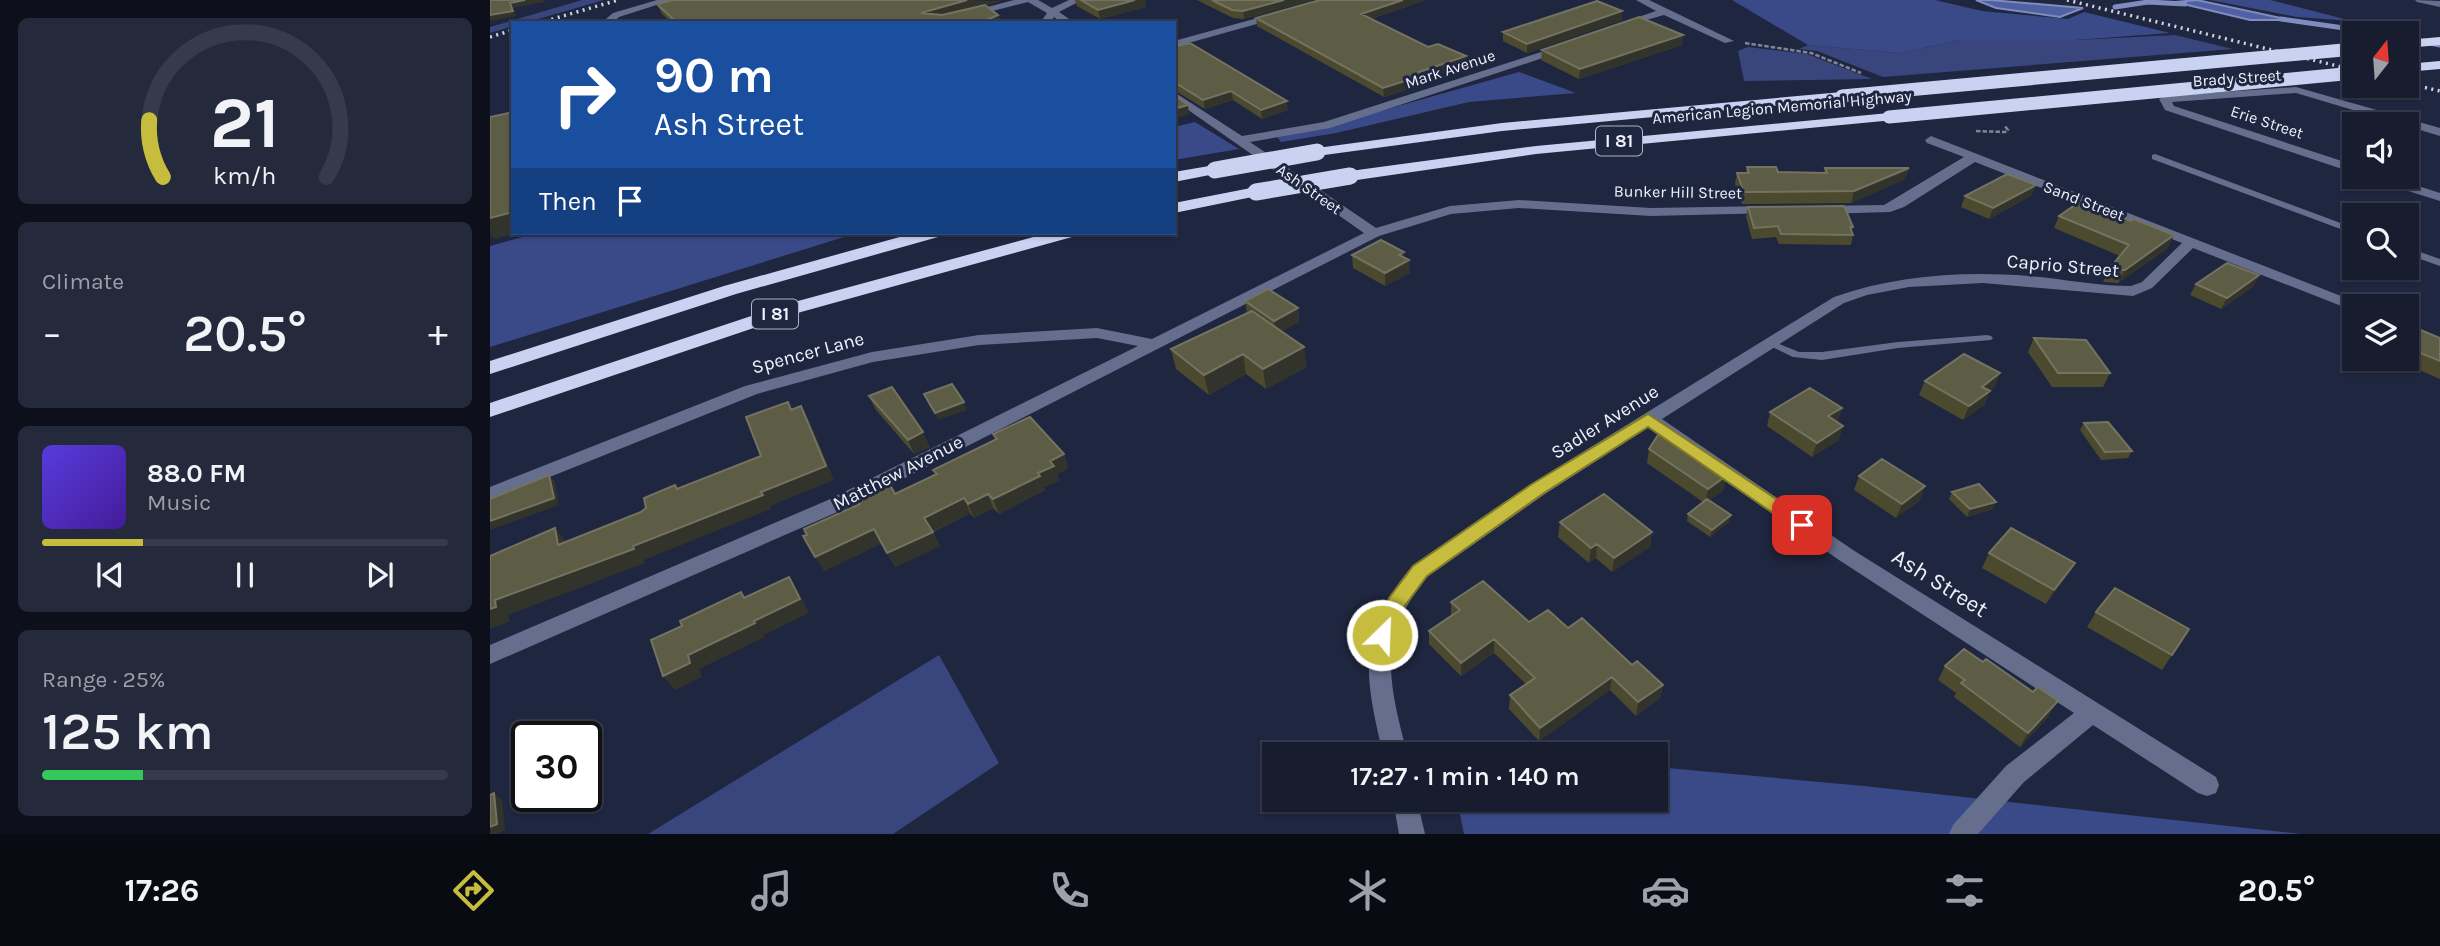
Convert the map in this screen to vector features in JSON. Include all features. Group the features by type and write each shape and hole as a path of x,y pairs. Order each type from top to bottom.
{"highway":[{"path":"2419,43 2440,41"},
{"name":"American Legion Memorial Highway","path":"1176,177 1317,152 1502,127 2342,50"},
{"path":"2419,67 2440,65"},
{"name":"American Legion Memorial Highway","path":"1176,208 1350,176 1536,150 2342,74"},
{"name":"I 81","path":"490,368 730,290 925,235"},
{"name":"I 81","path":"490,410 794,308 1059,235"}],"street":[{"path":"608,21 616,15 667,0"},
{"path":"940,21 1028,0 1053,11 1067,21"},
{"path":"1046,21 1053,11 1076,0"},
{"path":"1641,0 1729,41"},
{"path":"2420,0 2440,4"},
{"path":"1176,43 1294,11"},
{"path":"1616,29 1665,11"},
{"name":"Mark Avenue","path":"1240,140 1326,125 1579,43"},
{"name":"Brady Street","path":"2169,108 2165,99 2296,90 2440,132"},
{"name":"Ash Street","path":"1176,96 1374,233"},
{"name":"Erie Street","path":"2169,108 2342,165"},
{"name":"Sand Street","path":"1931,140 2342,301"},
{"name":"Bunker Hill Street","path":"1374,233 1450,210 1519,204 1651,212 1885,209 1899,204 1972,158"},
{"path":"2415,189 2440,197"},
{"name":"Matthew Avenue","path":"490,655 835,505 1374,233"},
{"name":"Caprio Street","path":"1956,280 2027,281 2133,290 2147,285 2190,243"},
{"name":"Sadler Avenue","path":"1392,742 1381,696 1378,659 1386,624 1406,588 1420,571 1538,489 1839,300 1895,285 1956,280"},
{"name":"Spencer Lane","path":"490,494 751,390 872,357 979,340 1097,333 1155,344"},
{"name":"Ash Street","path":"1648,419 1846,555 2207,785"},
{"path":"1962,834 2015,774 2091,713"},
{"path":"1407,812 1412,834"}],"lane":[{"path":"2155,157 2342,227"},
{"path":"2419,255 2440,263"},
{"path":"1772,344 1797,355 1822,356 1898,345 1987,338"}],"shaded area":[{"path":"582,0 604,0 531,21 511,21 511,27 490,33 490,27"},
{"path":"1732,0 1935,0 1982,11 2068,19 2084,12 2170,33 2075,40 1960,40 1900,53 1808,45"},
{"path":"1976,0 2083,8 2060,17 1996,8"},
{"path":"2197,0 2290,20 2250,20 2175,2"},
{"path":"2210,0 2270,0 2352,21 2297,17"},
{"path":"2175,35 2233,49 1883,77 1817,51 1799,49 1808,45 1900,53 1960,40 2075,40"},
{"path":"1748,47 1807,54 1872,79 1744,81 1738,51"},
{"path":"1519,72 1576,93 1469,102 1336,133 1281,142 1277,137 1331,125"},
{"path":"1195,122 1239,149 1176,160 1176,127"},
{"path":"530,235 851,235 490,347 490,246"},
{"path":"939,655 999,763 893,834 648,834"},
{"path":"1668,768 1864,786 2301,834 1464,834 1459,812 1668,812"}],"building":[{"path":"490,0 525,0 510,3 513,11 490,15"},
{"path":"673,0 967,0 921,13 942,15 985,5 998,15 984,21 675,21 657,4"},
{"path":"1081,0 1135,0 1098,10"},
{"path":"1212,0 1284,0 1243,11 1232,10"},
{"path":"1320,0 1403,0 1361,14 1428,47 1438,44 1466,56 1419,72 1424,75 1383,88 1256,18"},
{"path":"1597,1 1622,11 1527,44 1503,32"},
{"path":"1639,17 1683,35 1580,69 1542,50"},
{"path":"1190,43 1287,101 1261,110 1231,91 1203,100 1176,83 1176,46"},
{"path":"1176,96 1188,105 1176,108"},
{"path":"511,112 511,213 490,218 490,117"},
{"path":"1747,167 1776,167 1778,172 1827,173 1825,168 1909,168 1854,191 1744,192 1737,173 1749,173"},
{"path":"2007,174 2036,185 1993,208 1965,196"},
{"path":"2081,201 2174,235 2125,270 2109,269 2129,245 2059,216"},
{"path":"1844,206 1853,227 1850,227 1853,235 1781,234 1778,226 1754,228 1748,207"},
{"path":"1381,240 1404,252 1399,255 1409,260 1385,273 1352,255"},
{"path":"2227,263 2259,275 2227,298 2196,284"},
{"path":"1268,289 1298,308 1274,321 1245,301"},
{"path":"1252,311 1304,347 1263,369 1243,354 1204,375 1171,349"},
{"path":"2419,329 2440,338 2440,361 2419,352"},
{"path":"2034,338 2086,340 2110,373 2058,373"},
{"path":"1964,354 2000,373 1982,387 1990,391 1969,406 1925,381"},
{"path":"952,384 964,402 935,413 924,394"},
{"path":"892,387 923,432 908,440 869,396"},
{"path":"1810,388 1842,408 1828,416 1843,426 1817,443 1770,412"},
{"path":"788,402 791,410 801,406 826,466 761,492 763,495 633,546 634,549 495,600 496,607 490,609 490,556 555,528 558,545 641,512 646,508 644,498 675,485 677,489 761,456 746,417"},
{"path":"1030,417 1064,454 1050,461 1054,466 1038,473 1040,476 993,499 988,494 968,504 964,498 924,518 933,532 887,553 874,529 815,557 803,536 807,535 804,529 860,504 856,497 889,483 895,494 937,474 933,470 997,439 993,434"},
{"path":"2108,422 2132,451 2105,452 2084,423"},
{"path":"1660,432 1726,476 1708,489 1649,449"},
{"path":"1882,459 1925,486 1902,504 1859,476"},
{"path":"549,475 554,498 490,521 490,499"},
{"path":"1979,484 1996,502 1970,509 1952,492"},
{"path":"1604,494 1652,532 1614,558 1597,544 1591,548 1560,522"},
{"path":"1707,499 1731,515 1712,530 1688,514"},
{"path":"2011,528 2075,563 2054,590 1989,553"},
{"path":"789,577 800,599 688,655 690,663 663,676 651,640 682,626 680,621 741,592 744,598"},
{"path":"1483,581 1529,622 1548,610 1568,628 1582,618 1632,665 1637,661 1663,685 1638,702 1612,677 1540,728 1510,695 1535,678 1494,639 1461,663 1429,631 1460,610 1451,602"},
{"path":"2115,588 2189,629 2172,655 2096,612"},
{"path":"1964,649 1983,662 1986,659 2033,692 2038,687 2058,701 2028,733 1961,683 1965,680 1945,666"},
{"path":"494,793 497,824 490,827 490,795"}],"waterway":[{"path":"2115,7 2148,2 2185,4"},
{"path":"2281,19 2342,28"},
{"path":"2419,41 2440,45"}],"railway":[{"path":"546,21 618,0"},
{"path":"2067,0 2342,67"},
{"path":"490,37 511,31"},
{"path":"2419,86 2440,91"}],"route":[{"path":"1382,635 1396,604 1420,571 1538,489 1648,419 1802,525"}]}
